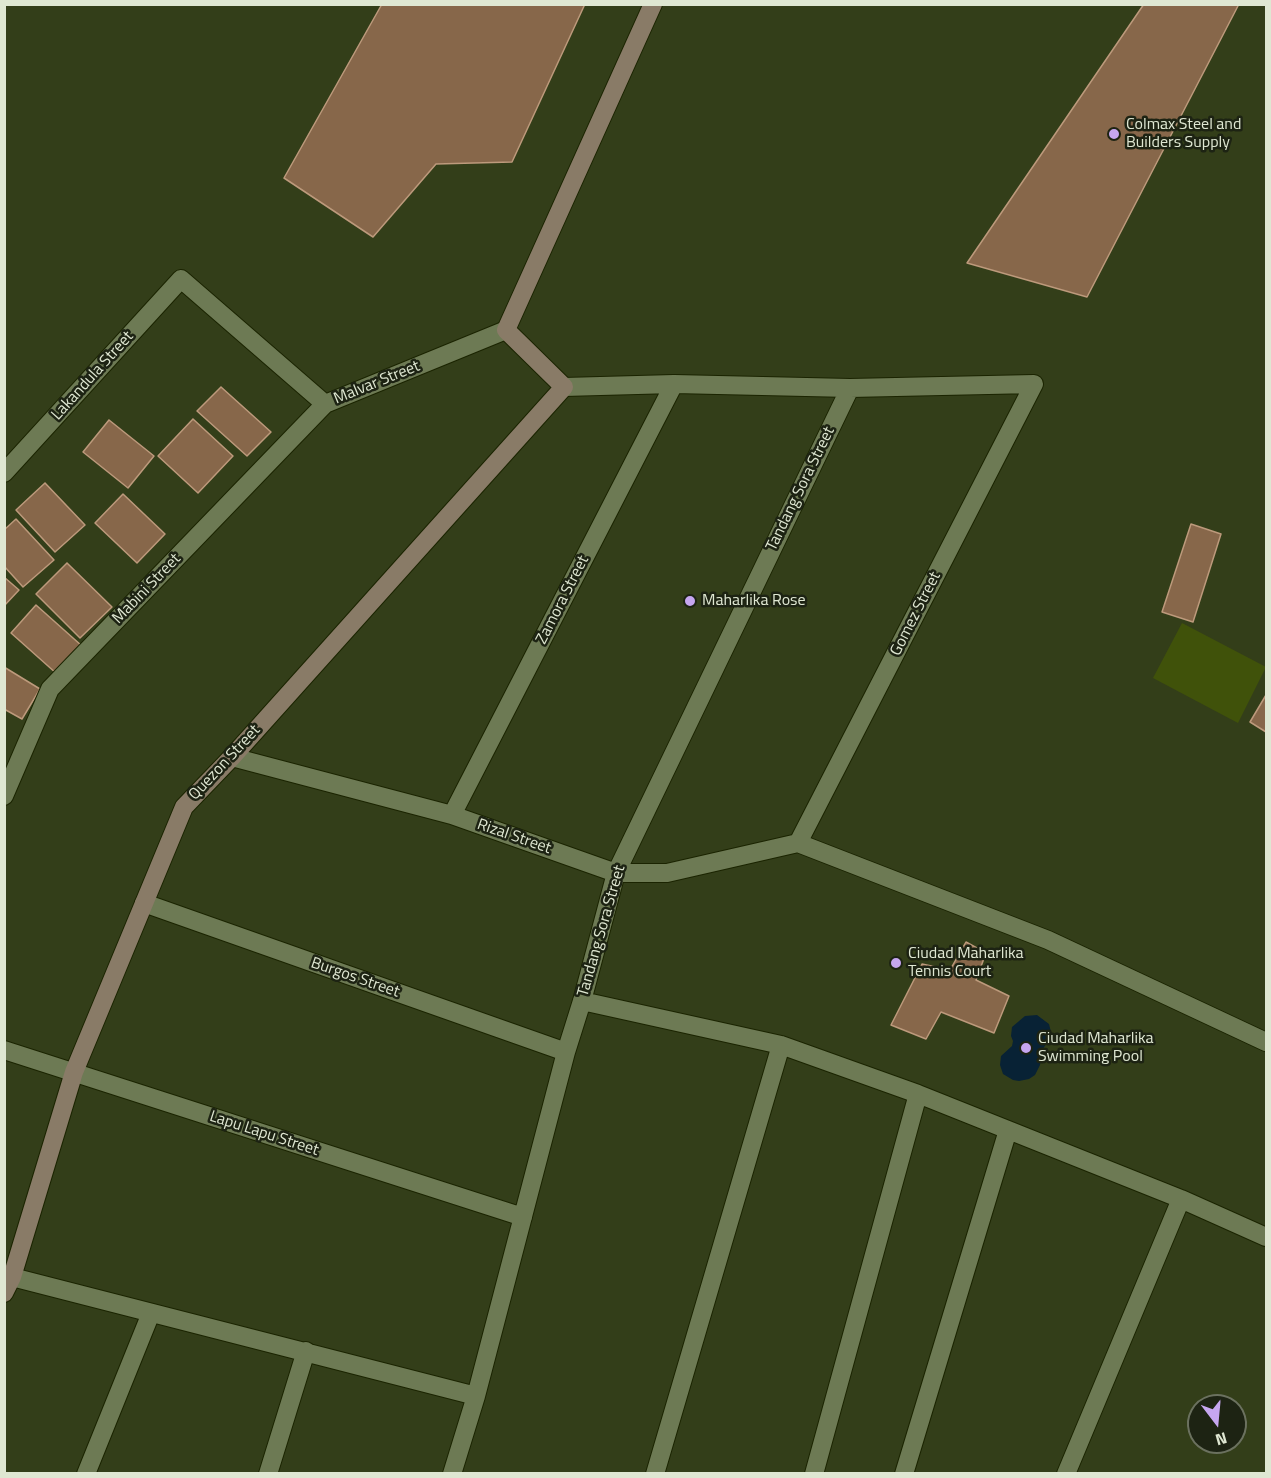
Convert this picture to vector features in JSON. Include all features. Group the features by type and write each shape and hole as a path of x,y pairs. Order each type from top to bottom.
{"street":[{"path":"653,4 506,330 564,387 674,384 850,388"},
{"name":"Malvar Street","path":"181,279 325,404 506,330"},
{"name":"Lakandula Street","path":"4,473 181,279"},
{"name":"Zamora Street","path":"452,815 674,384"},
{"name":"Gomez Street","path":"798,843 1034,384 850,388"},
{"name":"Quezon Street","path":"8,1285 74,1072 184,807 232,757 564,387"},
{"name":"Tandang Sora Street","path":"452,1473 476,1396 566,1052 616,873 850,388"},
{"name":"Mabini Street","path":"4,796 50,689 325,404"},
{"name":"Rizal Street","path":"232,757 452,815 616,873 667,873 798,843"},
{"path":"798,843 1048,940 1266,1042"},
{"name":"Burgos Street","path":"144,903 566,1052"},
{"path":"582,1001 781,1045 918,1094 1181,1199 1266,1237"},
{"path":"655,1473 781,1045"},
{"name":"Lapu Lapu Street","path":"4,1050 522,1217"},
{"path":"814,1473 918,1094"},
{"path":"904,1473 1008,1130"},
{"path":"1066,1473 1181,1199"},
{"path":"8,1285 151,1313 476,1396"},
{"path":"86,1473 151,1313"},
{"path":"268,1473 306,1351"}],"green space":[{"path":"1182,623 1266,667 1238,723 1153,678"}],"water":[{"name":"Ciudad Maharlika Swimming Pool","path":"1037,1015 1049,1024 1052,1036 1042,1050 1040,1065 1035,1075 1029,1079 1013,1080 1003,1074 1000,1065 1001,1056 1012,1046 1012,1027 1025,1016"}],"building":[{"path":"382,4 585,4 512,162 436,164 373,237 284,178"},
{"name":"Colmax Steel and Builders Supply","path":"1144,4 1239,4 1087,297 967,263"},
{"path":"221,387 271,432 247,456 197,411"},
{"path":"193,419 233,456 198,493 158,456"},
{"path":"109,420 154,456 128,488 83,452"},
{"path":"45,483 85,525 55,552 16,510"},
{"path":"123,494 165,534 137,563 95,523"},
{"path":"16,519 54,560 23,587 4,566 4,530"},
{"path":"1191,524 1221,534 1193,622 1162,612"},
{"path":"67,563 112,607 80,638 36,594"},
{"path":"4,577 19,590 4,606"},
{"path":"36,605 82,646 57,674 11,633"},
{"path":"4,667 40,689 22,719 4,709"},
{"path":"1266,695 1266,732 1250,722"},
{"path":"966,942 986,953 976,980 1009,996 994,1033 941,1012 926,1039 891,1025 922,964 950,970"}],"place":[{"name":"Colmax Steel and Builders Supply","path":"1114,134"},
{"name":"Maharlika Rose","path":"690,601"},
{"name":"Ciudad Maharlika Tennis Court","path":"896,963"},
{"name":"Ciudad Maharlika Swimming Pool","path":"1026,1048"}]}
